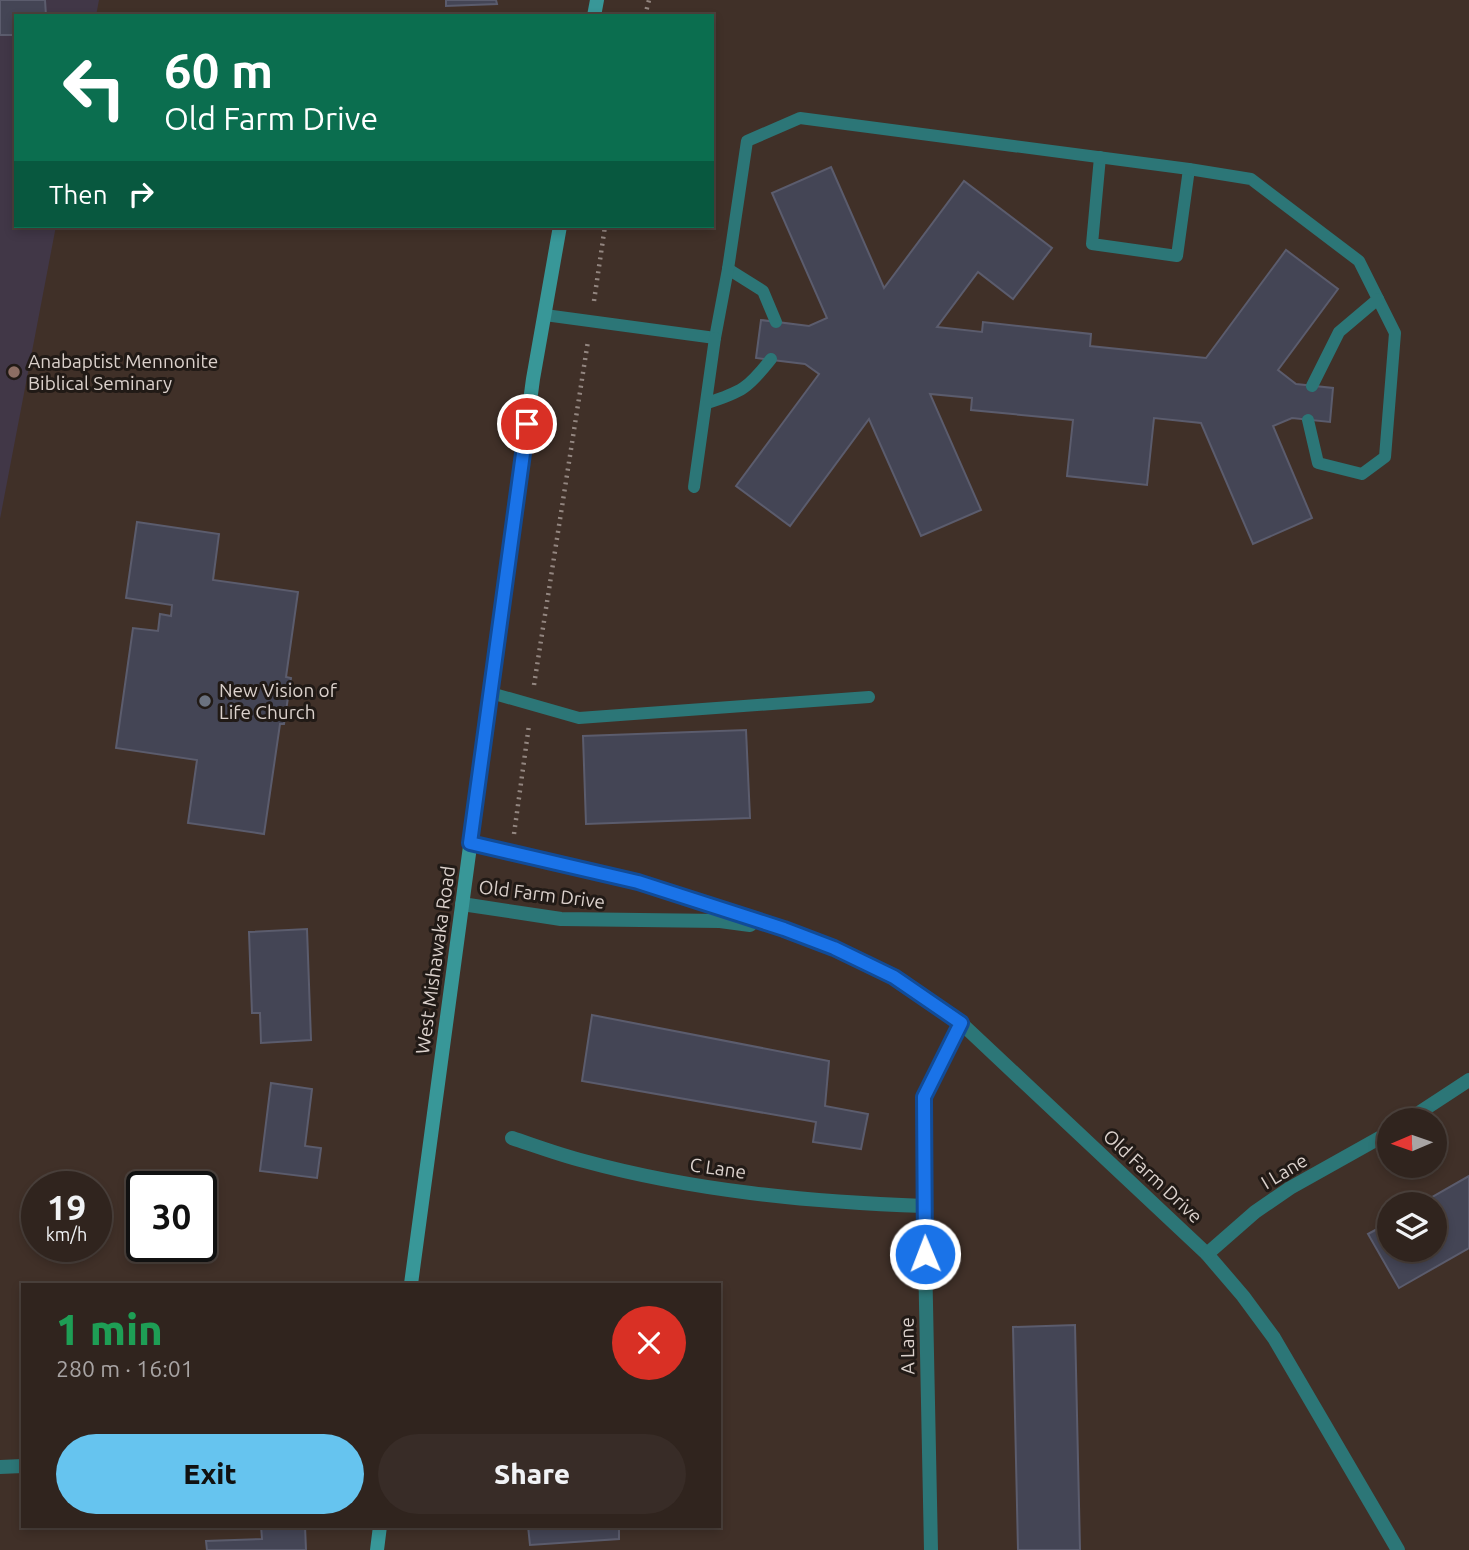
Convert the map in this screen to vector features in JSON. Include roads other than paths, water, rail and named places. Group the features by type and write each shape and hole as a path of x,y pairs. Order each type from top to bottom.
{"main road":[{"name":"West Mishawaka Road","path":"411,1283 533,379 560,228"},
{"path":"377,1550 380,1528"}],"street":[{"name":"Old Farm Drive","path":"470,843 638,882 784,929 834,948 894,977 961,1023 1207,1254 1243,1296 1274,1338 1398,1550"},
{"name":"Old Farm Drive","path":"462,904 561,919 720,921 784,929"},
{"name":"A Lane","path":"931,1550 924,1097 961,1023"},
{"path":"1426,1108 1469,1080"},
{"name":"C Lane","path":"512,1138 584,1161 688,1184 836,1203 924,1206"},
{"name":"I Lane","path":"1207,1254 1255,1212 1290,1188 1377,1139"},
{"path":"0,1467 21,1466"}],"lane":[{"path":"694,487 747,141 800,118 1251,179 1360,261 1395,334 1385,457 1362,474 1318,463 1308,420"},
{"path":"1100,158 1092,244 1177,257 1189,169"},
{"path":"728,269 763,291 776,322"},
{"path":"1312,386 1339,332 1378,299"},
{"path":"545,315 715,338"},
{"path":"707,402 735,394 752,384 771,359"},
{"path":"491,694 579,718 869,697"}],"place":[{"name":"Anabaptist Mennonite Biblical Seminary","path":"14,372"},
{"name":"New Vision of Life Church","path":"205,701"}]}
